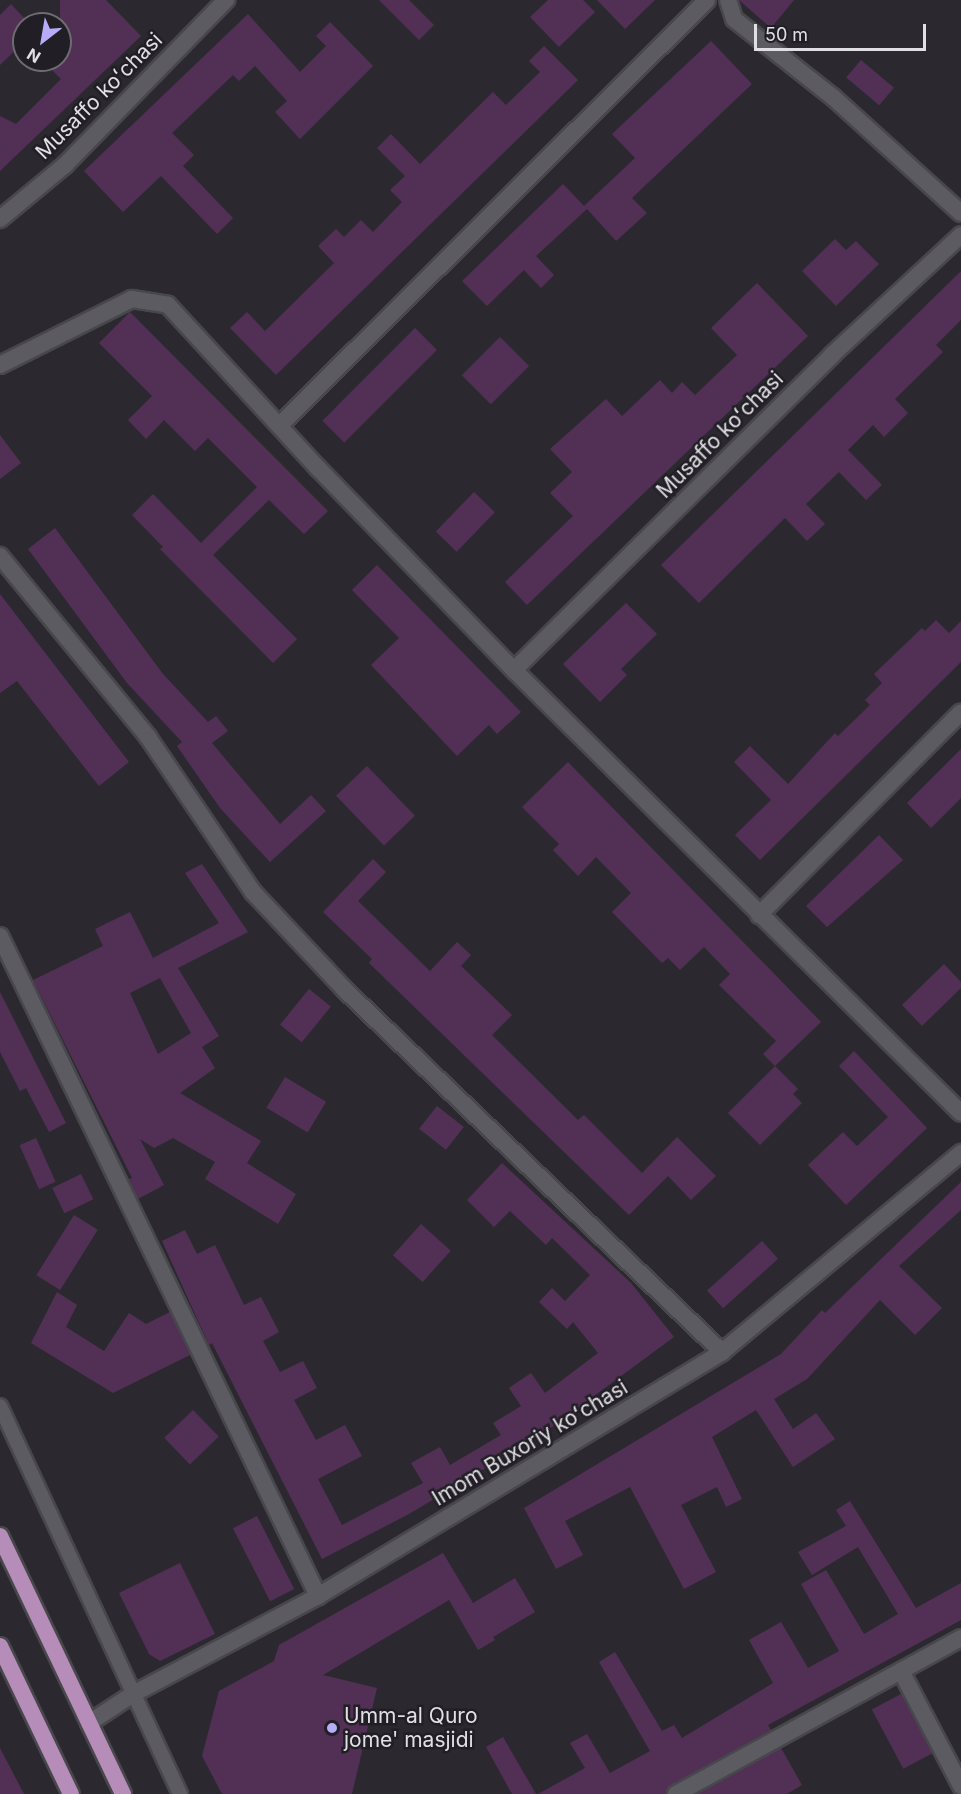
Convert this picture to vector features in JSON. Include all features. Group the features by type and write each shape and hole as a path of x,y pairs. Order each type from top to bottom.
{"highway":[{"path":"0,1536 123,1794"},
{"path":"0,1646 71,1794"}],"street":[{"name":"Musaffo koʻchasi","path":"0,219 65,165 226,0"},
{"path":"280,425 707,0"},
{"path":"728,0 734,19 834,98 961,213"},
{"name":"Musaffo koʻchasi","path":"514,670 832,355 961,235"},
{"path":"0,364 132,299 168,304 514,670 961,1113"},
{"path":"0,556 148,737 253,892 344,989 722,1352"},
{"path":"759,915 961,712"},
{"path":"0,936 318,1596"},
{"name":"Imom Buxoriy koʻchasi","path":"89,1723 133,1694 318,1596 722,1352 961,1153"},
{"path":"676,1794 961,1638"},
{"path":"901,1671 961,1786"}],"lane":[{"path":"0,1406 180,1794"}],"building":[{"path":"60,0 106,0 141,36 0,171 0,116 16,124 61,79 54,72 72,72 72,12 60,12"},
{"path":"379,0 409,0 434,25 419,40"},
{"path":"548,0 583,0 595,12 559,47 530,17"},
{"path":"597,0 655,0 625,29"},
{"path":"739,0 794,0 771,28"},
{"path":"11,4 18,12 12,12 12,54 0,65 0,15"},
{"path":"248,14 300,72 326,46 316,36 330,22 373,66 300,139 275,112 287,101 255,66 239,81 233,75 172,133 194,155 183,166 233,218 217,234 161,176 123,212 84,171"},
{"path":"711,41 752,84 632,198 647,213 616,241 587,209 536,256 554,275 541,288 524,270 487,306 462,281 563,184 584,206 635,158 612,134"},
{"path":"544,46 578,80 276,375 230,328 247,312 265,331 334,263 318,246 336,229 344,237 361,220 373,232 402,202 390,190 405,176 377,148 391,134 420,164 493,92 506,105 540,72 529,61"},
{"path":"861,60 894,88 879,105 846,78"},
{"path":"835,239 846,250 856,241 879,264 836,306 802,271"},
{"path":"961,271 961,320 936,345 943,352 895,399 908,413 884,437 873,425 848,450 882,485 866,500 839,472 806,504 825,524 807,541 785,518 699,603 661,565"},
{"path":"757,283 808,336 527,605 505,582 573,516 550,493 572,472 550,449 606,399 622,416 660,380 672,393 682,382 695,395 737,355 711,328"},
{"path":"130,312 328,511 304,534 269,500 213,555 297,639 273,663 160,549 163,547 132,515 153,494 201,543 257,487 208,438 195,451 164,420 146,439 128,420 152,396 99,343"},
{"path":"415,328 437,350 344,443 322,421"},
{"path":"500,337 529,366 491,404 462,375"},
{"path":"0,435 21,463 0,479"},
{"path":"474,492 495,512 457,552 436,532"},
{"path":"55,528 163,674 208,722 216,716 228,731 212,743 280,824 311,795 326,811 270,862 220,808 177,746 182,742 127,683 28,549"},
{"path":"377,565 521,712 497,734 489,725 457,756 371,665 399,638 352,590"},
{"path":"0,594 129,762 99,786 17,681 0,693"},
{"path":"626,603 657,634 621,669 627,675 600,702 563,664"},
{"path":"936,620 949,633 961,621 961,662 760,860 735,835 771,800 734,762 750,746 788,784 835,733 838,736 870,705 865,700 882,683 874,674 922,628 925,631"},
{"path":"961,749 961,798 931,828 907,803"},
{"path":"568,762 821,1022 775,1066 763,1054 776,1041 719,985 730,974 704,947 680,970 668,958 662,963 612,912 631,893 596,857 578,876 553,850 559,844 522,807"},
{"path":"367,766 415,816 384,846 336,796"},
{"path":"879,835 903,860 827,927 806,906"},
{"path":"373,859 386,872 358,901 430,971 457,942 471,955 461,966 512,1015 492,1035 578,1120 584,1115 642,1173 677,1137 716,1176 691,1200 668,1176 629,1215 369,963 372,959 323,912"},
{"path":"202,864 248,932 178,968 219,1036 202,1047 215,1068 180,1093 261,1141 247,1163 296,1194 278,1224 205,1179 215,1162 173,1138 154,1148 140,1139 164,1185 138,1199 129,1179 132,1178 33,980 103,946 95,929 130,912 153,958 219,923 185,873","holes":["160,978 191,1033 158,1054 130,993"]},
{"path":"944,964 961,982 961,988 922,1026 902,1005"},
{"path":"309,989 331,1007 302,1042 280,1025"},
{"path":"0,992 66,1123 49,1132 26,1088 20,1091 0,1052"},
{"path":"854,1051 927,1128 846,1205 808,1165 843,1132 857,1146 888,1117 839,1066"},
{"path":"775,1066 798,1089 793,1094 802,1103 760,1145 728,1113"},
{"path":"285,1077 326,1102 308,1133 266,1108"},
{"path":"437,1106 464,1127 446,1150 419,1129"},
{"path":"36,1138 56,1182 39,1189 20,1145"},
{"path":"502,1163 631,1283 674,1337 541,1435 409,1514 322,1559 212,1343 209,1345 162,1241 185,1230 197,1254 215,1245 244,1305 261,1297 279,1332 263,1341 280,1372 303,1361 317,1388 294,1400 316,1440 345,1425 362,1456 318,1479 342,1525 423,1483 411,1463 440,1447 450,1465 501,1435 493,1423 521,1406 509,1388 531,1373 545,1393 598,1353 573,1322 567,1329 539,1302 552,1288 565,1301 590,1275 552,1238 546,1245 510,1211 494,1227 467,1200"},
{"path":"81,1174 93,1199 65,1213 52,1188"},
{"path":"961,1182 961,1210 899,1266 942,1308 915,1335 880,1300 807,1379 774,1399 793,1429 816,1413 835,1439 793,1467 756,1410 712,1437 742,1499 726,1507 717,1487 681,1505 716,1572 684,1589 630,1487 565,1521 583,1555 556,1569 524,1508 781,1354 822,1310 825,1313"},
{"path":"74,1215 98,1230 60,1290 36,1275"},
{"path":"421,1224 451,1251 423,1282 393,1255"},
{"path":"762,1241 778,1259 723,1308 707,1291"},
{"path":"57,1292 77,1305 66,1327 104,1351 129,1313 146,1324 170,1312 190,1355 113,1393 31,1343"},
{"path":"193,1410 219,1437 190,1464 164,1438"},
{"path":"850,1501 916,1608 961,1583 961,1620 768,1725 771,1730 671,1785 666,1794 538,1794 585,1768 570,1743 587,1734 610,1773 650,1751 599,1662 615,1652 662,1731 674,1725 682,1738 773,1683 749,1640 781,1622 808,1668 839,1651 801,1584 826,1570 864,1634 898,1614 858,1547 812,1575 798,1552 846,1526 836,1510"},
{"path":"257,1516 294,1589 270,1601 233,1528"},
{"path":"443,1553 473,1603 515,1578 535,1612 493,1637 495,1640 478,1650 449,1600 323,1675 377,1688 352,1794 222,1794 202,1756 219,1691 274,1661 279,1645"},
{"path":"180,1563 215,1634 160,1661 149,1654 119,1593"},
{"path":"901,1694 932,1753 903,1769 872,1709"},
{"path":"503,1737 536,1794 512,1794 486,1747"},
{"path":"0,1748 24,1794 0,1794"},
{"path":"781,1748 802,1785 787,1794 698,1794"}],"place":[{"name":"Umm-al Quro jome' masjidi","path":"332,1728"}]}
